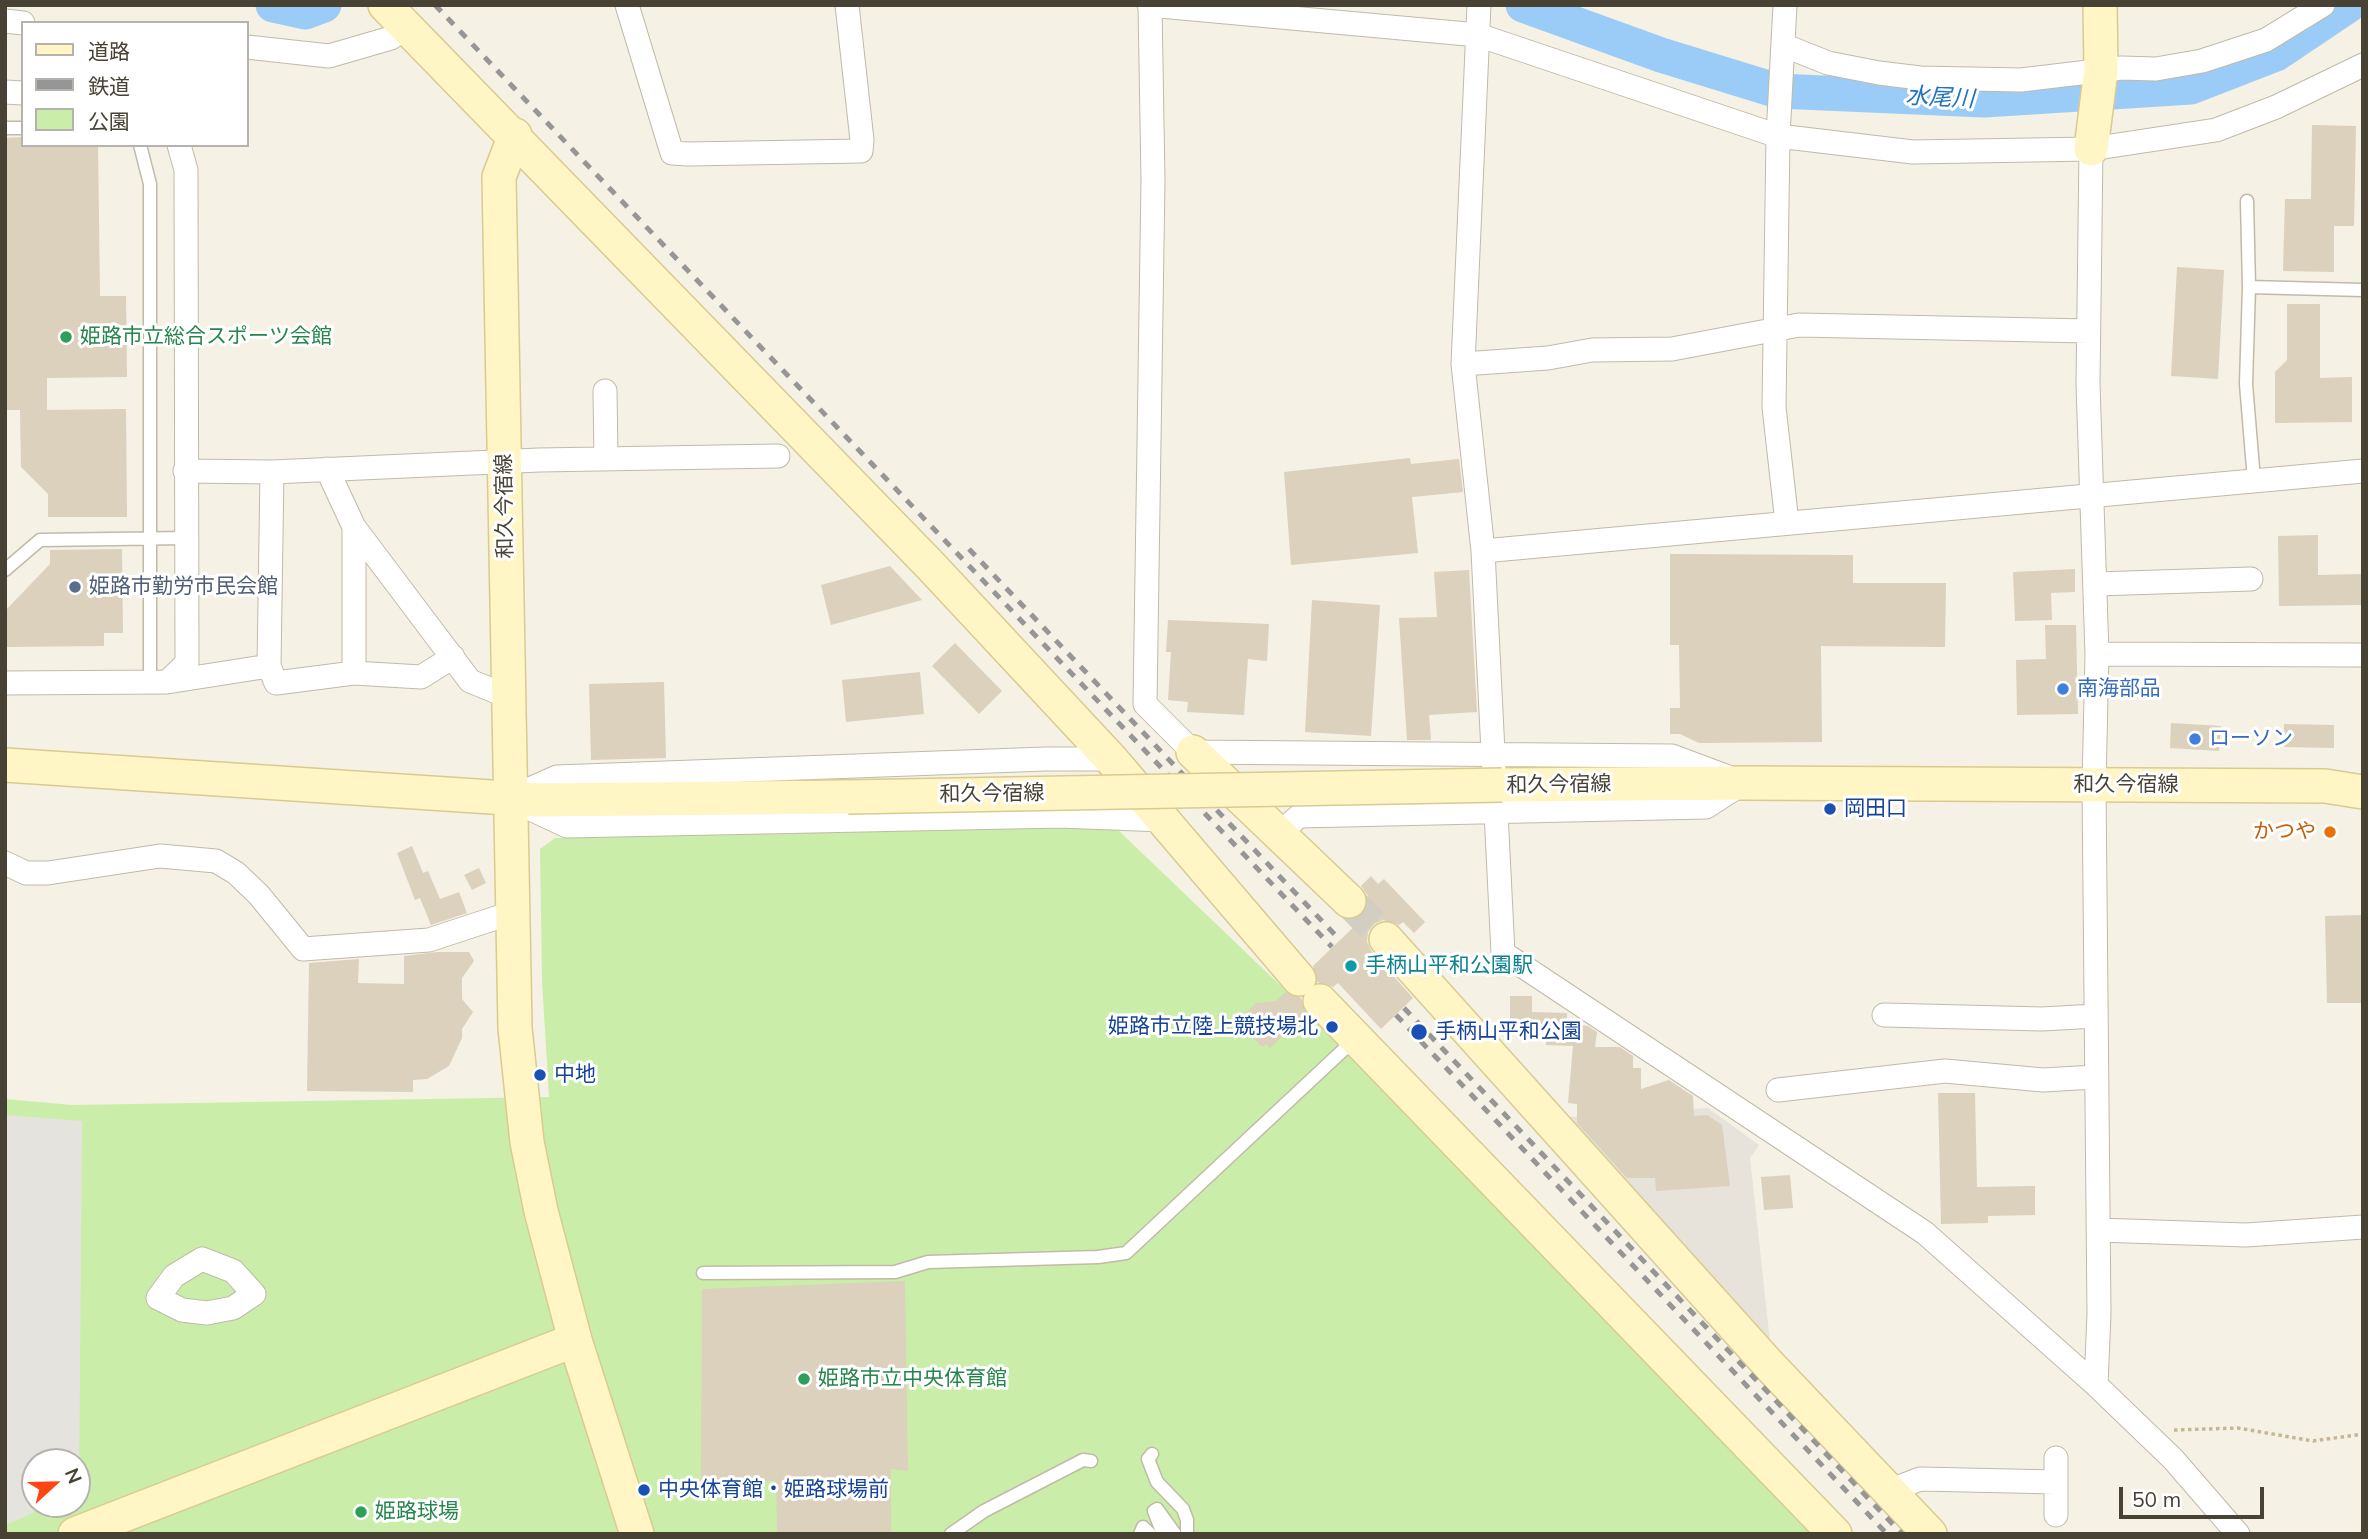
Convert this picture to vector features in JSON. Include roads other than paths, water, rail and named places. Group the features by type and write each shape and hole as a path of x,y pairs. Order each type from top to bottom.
{"street":[{"path":"626,5 672,153 688,154 861,151 847,5"},
{"path":"1349,901 1145,704 1153,180 1150,5 1478,35 1778,136 1913,152 2091,149 2216,130 2276,107 2363,65"},
{"path":"1479,5 1463,364 1483,551 1497,784 1503,953 1925,1233 2148,1434 2238,1534"},
{"path":"1786,5 1778,136 1774,407 1787,523"},
{"path":"2096,1385 2098,1230 2094,785 2097,654 2088,331 2091,149 2101,70 2101,5"},
{"path":"1783,45 1829,63 1920,78 2021,80 2101,70 2156,69 2214,58 2266,40 2323,5"},
{"path":"248,47 329,56 391,38 396,16"},
{"path":"396,16 930,565 1111,759 1310,990 1351,1043 1835,1534"},
{"name":"和久今宿線","path":"514,135 499,177 508,799 848,797 1497,784 1743,783 2325,786 2363,792"},
{"path":"158,682 187,663 186,170 179,147"},
{"path":"1463,364 1549,358 1592,350 1672,349 1776,327 1812,325 2088,331"},
{"path":"605,391 606,459"},
{"path":"185,471 272,472 606,459 778,456"},
{"path":"327,469 354,527 470,681 507,696"},
{"path":"1483,551 2363,471"},
{"path":"272,472 270,666 276,683 354,673 421,677 453,657"},
{"path":"354,527 354,673"},
{"path":"2095,584 2251,579"},
{"path":"2097,654 2360,655"},
{"path":"5,683 158,682 270,666"},
{"path":"1193,752 1497,784"},
{"path":"508,799 557,776 1111,759"},
{"path":"5,765 508,799 567,826 1060,816 1163,820"},
{"name":"和久今宿線","path":"2325,786 2363,780"},
{"path":"1280,833 1299,816 1497,784"},
{"path":"508,799 514,1028 527,1142 541,1211 575,1340 637,1534"},
{"path":"5,863 26,873 48,873 160,856 216,861 236,873 259,895 303,950 429,940 511,913"},
{"path":"1386,939 1771,1367 1930,1534"},
{"path":"1885,1015 2042,1019 2096,1016"},
{"path":"1778,1090 1945,1071 2043,1080 2095,1077"},
{"path":"2098,1230 2246,1235 2363,1227"},
{"path":"75,1534 575,1340"},
{"path":"2056,1458 2056,1515"},
{"path":"1889,1491 1920,1479 2056,1482"}],"lane":[{"path":"140,147 149,184 150,539 158,682"},
{"path":"2247,201 2249,287 2246,384 2253,481"},
{"path":"2249,287 2363,290"},
{"path":"5,570 40,540 186,538"},
{"path":"703,1273 895,1272 929,1262 1098,1257 1126,1252 1351,1043"},
{"path":"1152,1454 1148,1459 1157,1482 1182,1509 1187,1520 1187,1534"},
{"path":"951,1534 996,1504 1083,1460 1091,1461"},
{"path":"1163,1534 1154,1511 1157,1509 1175,1534"},
{"path":"1140,1534 1143,1527 1150,1534"}],"waterway":[{"name":"水尾川","path":"273,5 305,12 324,5"},
{"name":"水尾川","path":"1523,5 1661,55 1778,91 1984,100 2191,87 2276,54 2349,5"}],"tunnel":[{"path":"1349,901 1386,939"}],"railway":[{"path":"435,5 1332,947"},
{"path":"969,549 1340,940"},
{"path":"1404,1008 1902,1534"},
{"path":"1396,1015 1887,1534"}],"place":[{"name":"姫路市立総合スポーツ会館","path":"66,337"},
{"name":"姫路市勤労市民会館","path":"75,587"},
{"name":"南海部品","path":"2063,689"},
{"name":"ローソン","path":"2195,739"},
{"name":"岡田口","path":"1830,809"},
{"name":"かつや","path":"2330,832"},
{"name":"手柄山平和公園駅","path":"1351,966"},
{"name":"姫路市立陸上競技場北","path":"1332,1027"},
{"name":"手柄山平和公園","path":"1419,1032"},
{"name":"中地","path":"540,1075"},
{"name":"姫路市立中央体育館","path":"804,1379"},
{"name":"中央体育館・姫路球場前","path":"644,1490"},
{"name":"姫路球場","path":"361,1512"}]}
